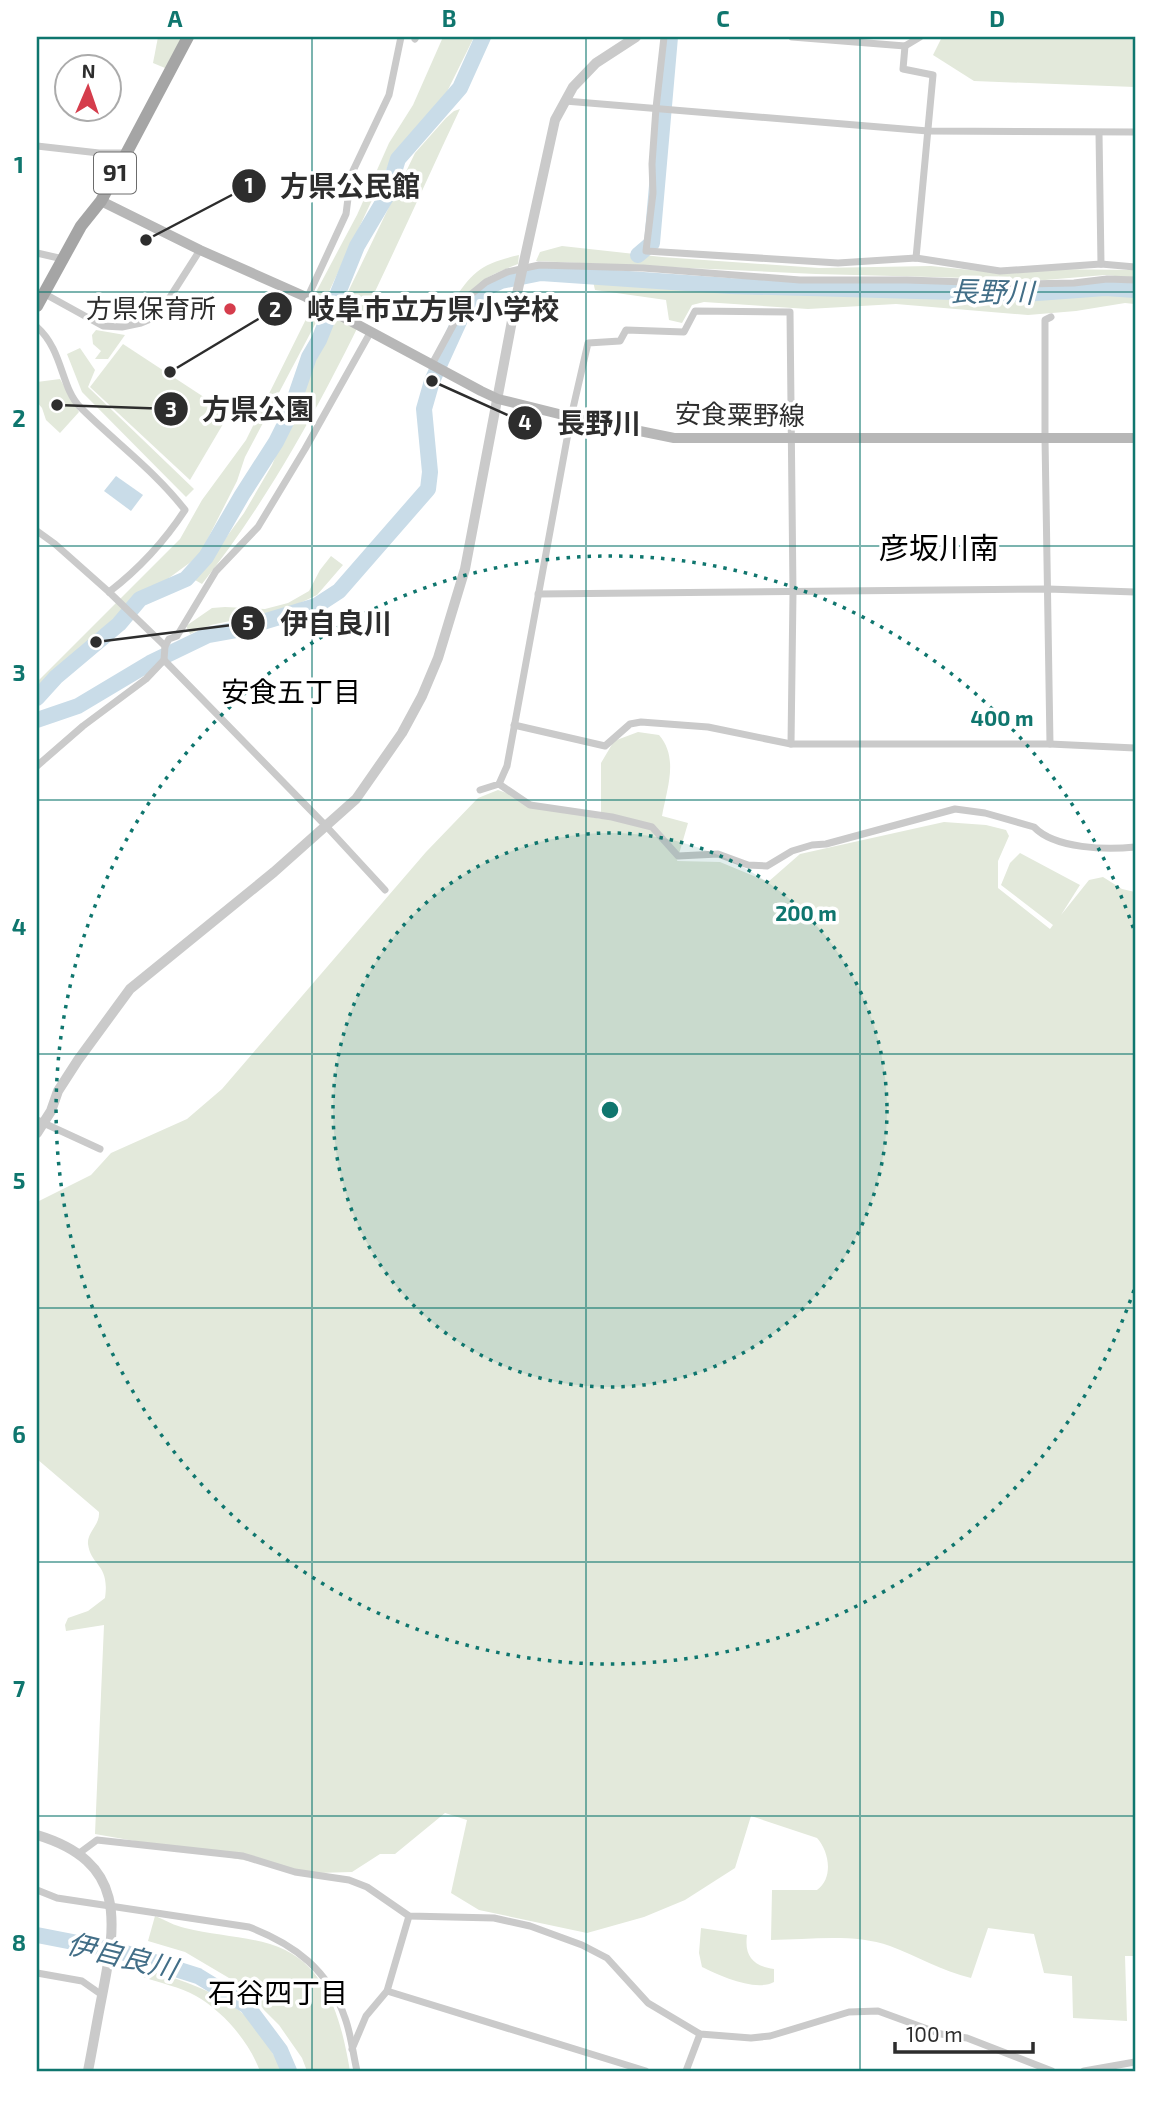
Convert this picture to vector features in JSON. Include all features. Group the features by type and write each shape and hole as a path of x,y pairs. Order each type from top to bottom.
{"main road":[{"name":"91","path":"37,306 81,226 101,201 188,37"},
{"name":"安食粟野線","path":"101,201 200,250 308,295 367,331 498,399 571,417 674,438 1135,438"}],"street":[{"path":"308,295 346,214 351,175 389,95 401,37"},
{"path":"100,1149 38,1125 51,1111 58,1091 78,1060 130,989 274,872 356,799 402,733 422,696 438,658 465,569 518,289 555,120 573,87 596,63 636,37"},
{"path":"664,37 661,108 652,164 653,193 646,251 838,262 916,258 1000,271 1101,264 1135,267"},
{"path":"792,37 905,46 920,37"},
{"path":"905,46 903,69 933,75 916,258"},
{"path":"565,100 928,131 1135,132"},
{"path":"1099,133 1101,264"},
{"path":"37,146 125,153"},
{"path":"45,294 103,326 122,327 142,323 153,318 165,305 200,250"},
{"path":"37,253 64,259"},
{"path":"432,366 469,296 486,282 539,265 602,266 800,280 1025,284 1135,280"},
{"path":"480,790 499,784 507,766 587,343 620,341 626,330 684,332 695,312 790,312 793,593 791,744"},
{"path":"1050,744 1045,320 1051,317"},
{"path":"37,327 53,347 78,406 168,488 185,510 169,534 111,594"},
{"path":"37,766 83,726 146,679 164,660 165,646 169,639 177,636 216,571 258,527 305,449 367,331"},
{"path":"37,531 111,594 165,646"},
{"path":"538,594 1048,589 1135,592"},
{"path":"164,660 385,890"},
{"path":"514,725 605,746 630,724 641,722 708,727 791,744 1050,744 1135,748"},
{"path":"499,784 530,805 612,817 652,827 678,856 718,854 748,865 766,866 792,851 955,809 985,813 1034,827 1056,841 1108,850 1135,847"},
{"path":"37,1835 56,1841 79,1854 99,1874 108,1891 111,1906 109,1955 88,2071"},
{"path":"79,1854 97,1840 243,1856 295,1872 349,1880 367,1887 409,1916 494,1918 530,1926 582,1945 607,1958 648,2003 700,2034 751,2038 770,2036 849,2012 878,2011 941,2035 967,2038 1052,2071"},
{"path":"37,1890 57,1898 250,1927 278,1938 319,1971 335,1995 346,2019 356,2071"},
{"path":"352,2049 366,2016 387,1991 409,1916"},
{"path":"37,1973 82,1981 103,1991"},
{"path":"387,1991 646,2071"},
{"path":"686,2071 700,2034"},
{"path":"1084,2071 1135,2062"}],"shaded area":[{"path":"158,37 182,37 165,68 153,63"},
{"path":"443,37 474,37 436,114 403,142 388,166 326,298 315,294 357,215 389,143 413,105"},
{"path":"942,37 1135,37 1135,87 974,81 933,55"},
{"path":"460,109 374,293 313,414 242,530 202,584 195,580 244,513 272,465 320,350 415,153 446,118"},
{"path":"562,246 662,257 819,268 931,266 990,272 1042,269 1135,270 1135,278 1105,275 1045,280 816,274 536,261 540,252"},
{"path":"519,255 518,264 485,279 460,306 452,303 466,283 480,270 496,261"},
{"path":"592,277 724,286 1029,298 1104,292 1135,294 1135,304 1028,315 896,304 808,309 704,302 692,305 682,323 669,320 666,300 595,290"},
{"path":"311,309 321,313 245,457 237,481 199,556 158,586 145,591 37,692 37,682 180,539 202,500 246,440"},
{"path":"96,330 125,335 108,359 95,359 101,351 93,344 92,335"},
{"path":"123,344 219,407 216,412 226,419 190,480 90,387"},
{"path":"80,348 95,370 88,387 194,489 186,497 82,392 67,354"},
{"path":"60,379 79,412 60,433 46,420 37,402 37,382"},
{"path":"331,556 343,565 317,595 281,612 211,625 190,634 186,626 212,608 265,609 288,603 309,591"},
{"path":"638,732 659,735 669,753 669,784 662,816 688,823 677,861 720,862 768,882 800,854 944,822 986,825 1006,830 1009,836 998,861 998,888 1050,929 1053,925 1001,885 1010,863 1020,853 1080,885 1061,915 1089,880 1103,877 1122,889 1135,892 1135,1956 1125,1956 1127,2021 1073,2018 1072,1976 1044,1973 1034,1934 988,1928 971,1978 876,1942 846,1938 771,1940 772,1890 817,1890 826,1879 827,1857 817,1838 751,1816 735,1868 685,1900 644,1917 587,1933 479,1910 451,1893 467,1820 445,1813 395,1854 380,1854 352,1872 317,1873 95,1834 104,1625 66,1631 65,1625 68,1618 88,1611 105,1598 106,1587 103,1572 88,1544 99,1512 37,1459 37,1202 91,1175 111,1153 187,1119 222,1089 426,852 478,798 498,790 553,809 601,819 601,763 614,741"},
{"path":"155,1916 185,1928 270,1944 289,1952 305,1964 318,1978 336,2012 350,2071 307,2071 302,2058 279,2025 251,1991 185,1952 148,1941"},
{"path":"701,1928 747,1935 749,1955 761,1966 774,1969 774,1982 766,1985 748,1984 702,1967 699,1953"},
{"path":"146,1969 201,1988 239,2010 259,2031 283,2071 260,2071 242,2039 216,2010 190,1993 143,1977"}],"water":[{"path":"116,476 143,495 131,511 104,491"}],"waterway":[{"name":"伊自良川","path":"37,698 56,677 119,624 140,599 186,579 206,557 288,418 309,357 319,340 357,246 386,197 398,159 460,88 483,37"},
{"path":"638,255 652,243 670,37"},
{"name":"長野川","path":"37,720 78,706 150,663 208,635 236,630 316,606 339,591 428,489 430,472 424,409 432,381 463,313 486,288 501,281 541,273 730,286 1024,294 1105,288 1135,290"},
{"name":"伊自良川","path":"37,1935 119,1951 198,1976 247,2006 280,2050 289,2071"}],"place":[{"name":"方県公民館","path":"146,240"},
{"name":"方県保育所","path":"230,309"},
{"name":"岐阜市立方県小学校","path":"170,372"},
{"name":"長野川","path":"432,381"},
{"name":"方県公園","path":"57,405"},
{"name":"伊自良川","path":"96,642"}],"district":[{"name":"彦坂川南","path":"939,549"},
{"name":"安食五丁目","path":"291,692"},
{"name":"石谷四丁目","path":"278,1993"}]}
